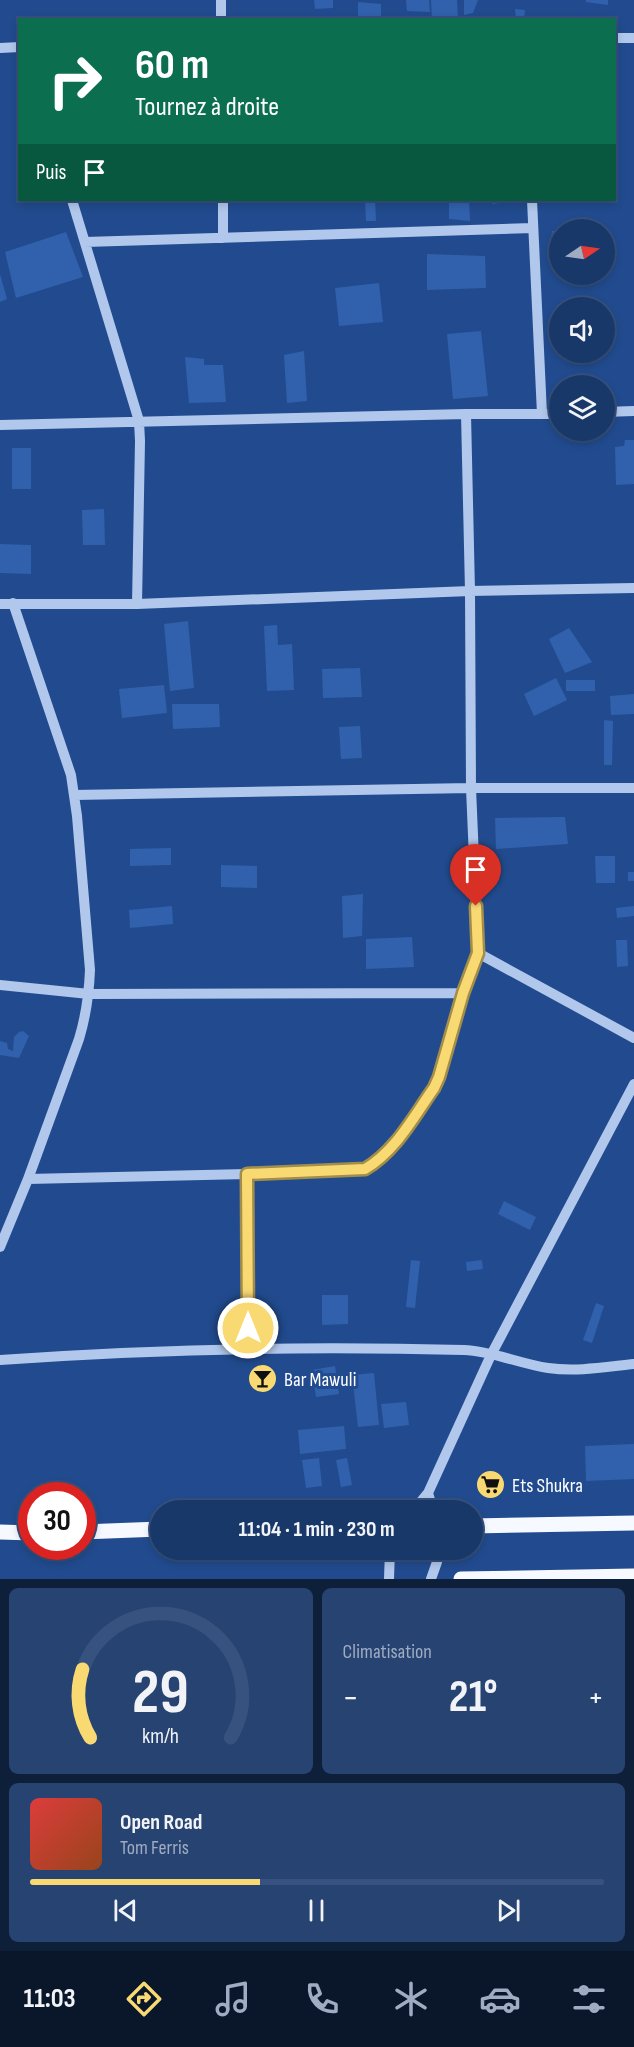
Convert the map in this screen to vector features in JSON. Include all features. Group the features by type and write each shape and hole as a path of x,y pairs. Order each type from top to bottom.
{"main road":[{"path":"483,1526 634,1523"},
{"path":"96,1531 150,1529"},
{"path":"0,1532 18,1533"},
{"path":"461,1579 634,1576"}],"street":[{"path":"221,0 221,18"},
{"path":"616,38 634,38"},
{"path":"0,48 18,47"},
{"path":"72,201 139,421 137,604"},
{"path":"223,201 223,238"},
{"path":"532,201 542,414"},
{"path":"85,242 533,228"},
{"path":"615,412 634,411"},
{"path":"28,1179 365,1169 392,1147 434,1088 463,993 478,953 471,788 466,414"},
{"path":"0,425 549,414"},
{"path":"0,604 137,604 470,591 634,588"},
{"path":"0,1247 28,1179 79,1039 89,994 90,970 71,775 13,603"},
{"path":"74,795 471,788 634,788"},
{"path":"478,953 634,1038"},
{"path":"0,985 89,994 463,993"},
{"path":"422,1500 428,1493 491,1355 634,1084"},
{"path":"247,1174 248,1350"},
{"path":"0,1360 71,1355 283,1348 467,1350 558,1369 579,1370 634,1364"},
{"path":"428,1493 430,1500"},
{"path":"390,1560 390,1579"},
{"path":"431,1579 437,1560"}],"building":[{"path":"314,0 333,0 333,8 315,9"},
{"path":"406,0 429,0 430,12 407,11"},
{"path":"431,0 457,0 458,18 432,18"},
{"path":"464,0 478,0 473,13 464,15"},
{"path":"586,0 608,0 608,5 586,2"},
{"path":"358,2 381,4 381,18 358,18"},
{"path":"515,9 525,10 524,18 516,18"},
{"path":"365,201 375,201 376,221 366,221"},
{"path":"449,201 469,201 470,221 449,219"},
{"path":"492,201 515,201 492,204"},
{"path":"66,232 83,277 16,298 5,252"},
{"path":"427,254 485,256 486,288 427,290"},
{"path":"0,274 7,299 0,302"},
{"path":"379,283 383,322 339,326 335,288"},
{"path":"481,331 488,396 453,399 447,334"},
{"path":"304,351 307,401 287,403 284,355"},
{"path":"185,357 204,359 204,365 223,365 226,402 189,403"},
{"path":"625,440 634,440 634,484 616,485 615,447 624,446"},
{"path":"12,448 31,448 31,489 12,489"},
{"path":"104,509 105,545 83,545 82,510"},
{"path":"0,544 31,545 31,574 0,573"},
{"path":"188,621 194,688 170,691 164,624"},
{"path":"277,625 278,645 292,644 294,690 267,691 264,626"},
{"path":"569,628 592,662 565,673 549,639"},
{"path":"360,668 362,697 323,698 322,669"},
{"path":"556,678 567,700 534,716 524,694"},
{"path":"566,680 595,680 595,691 566,691"},
{"path":"164,685 167,713 122,718 119,689"},
{"path":"634,694 634,714 611,715 610,696"},
{"path":"172,704 219,704 220,727 173,729"},
{"path":"604,720 613,721 612,765 604,765"},
{"path":"360,726 362,758 341,759 339,727"},
{"path":"565,817 568,844 496,849 495,818"},
{"path":"171,848 171,865 130,866 130,849"},
{"path":"595,856 615,856 615,883 596,883"},
{"path":"221,865 257,866 257,888 221,887"},
{"path":"628,872 634,872 634,881 628,881"},
{"path":"363,894 362,936 343,938 342,896"},
{"path":"172,906 173,924 130,928 129,910"},
{"path":"634,906 634,916 617,918 616,908"},
{"path":"412,937 414,967 366,969 366,939"},
{"path":"616,940 627,940 628,966 617,967"},
{"path":"23,1031 29,1036 19,1058 0,1055 0,1041 7,1043 8,1049 13,1051 14,1037"},
{"path":"504,1201 536,1217 530,1230 498,1214"},
{"path":"411,1260 420,1261 415,1308 406,1307"},
{"path":"482,1260 483,1269 467,1271 466,1262"},
{"path":"322,1295 348,1295 348,1324 322,1325"},
{"path":"596,1303 604,1306 592,1343 583,1340"},
{"path":"335,1366 339,1394 316,1397 312,1370"},
{"path":"374,1373 379,1425 358,1427 352,1375"},
{"path":"406,1402 409,1425 384,1428 381,1404"},
{"path":"344,1426 346,1449 300,1454 298,1430"},
{"path":"634,1444 634,1479 586,1481 585,1446"},
{"path":"319,1458 322,1486 306,1488 302,1460"},
{"path":"347,1458 352,1485 341,1487 336,1460"}],"place":[{"name":"Bar Mawuli","path":"263,1379"},
{"name":"Ets Shukra","path":"491,1485"}],"route":[{"path":"248,1328 247,1174 365,1169 392,1147 434,1088 439,1077 463,993 478,953 476,906"}]}
